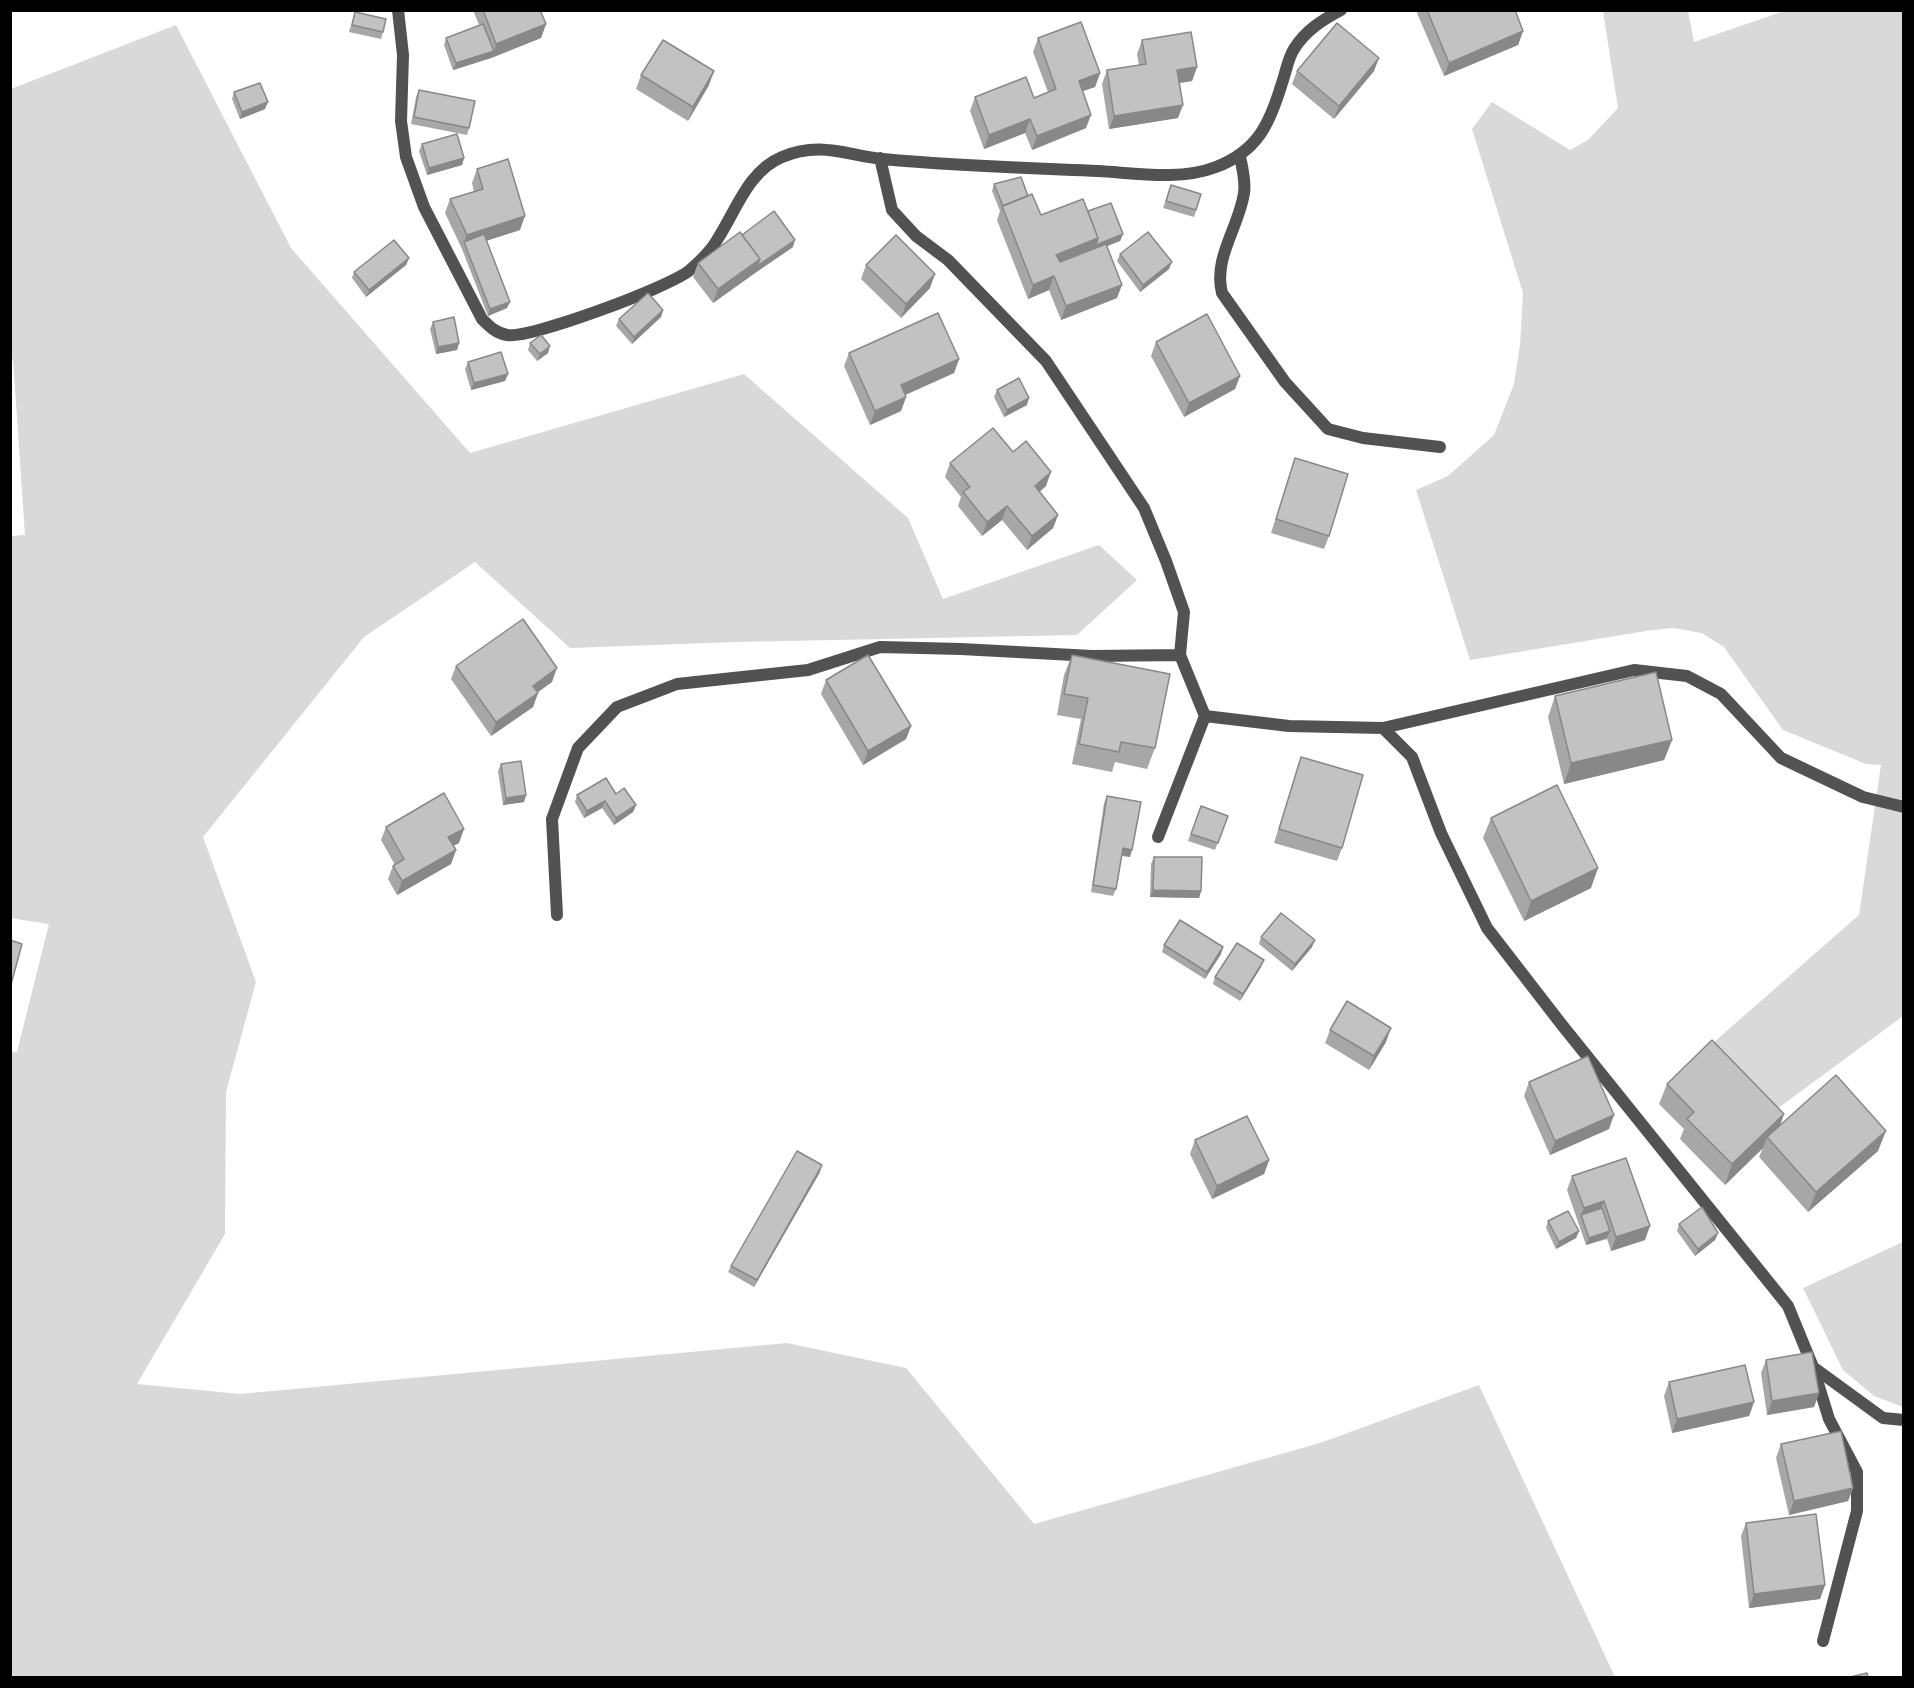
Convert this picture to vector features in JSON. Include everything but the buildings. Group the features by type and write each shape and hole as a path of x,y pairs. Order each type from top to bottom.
{"street":[{"path":"398,10 403,56 401,121 406,158 424,207 482,319 494,331 509,336 535,332 648,293 688,272 716,243 744,193 759,172 782,157 819,147 880,158 991,166 1179,175 1214,168 1240,156 1257,139 1274,113 1293,50 1308,31 1341,10"},
{"path":"1240,156 1245,190 1239,215 1223,256 1219,280 1222,293 1285,382 1328,429 1363,438 1440,447"},
{"path":"880,158 892,210 916,236 948,260 1046,361 1144,508 1166,561 1184,612 1180,655 1205,716 1158,837"},
{"path":"556,915 552,819 578,748 617,707 677,684 808,670 880,647 1092,656 1180,655"},
{"path":"1205,716 1289,726 1383,728 1634,670 1687,676 1721,694 1782,758 1863,797 1904,807"},
{"path":"1383,728 1412,757 1441,833 1487,928 1788,1306 1813,1367 1829,1419 1857,1472 1857,1511 1822,1641"},
{"path":"1813,1367 1883,1418 1904,1420"}],"shaded area":[{"path":"1603,11 1688,11 1694,42 1784,11 1903,11 1903,1016 1762,1120 1697,1057 1859,915 1881,765 1866,764 1783,730 1724,647 1702,633 1673,628 1646,631 1470,660 1416,490 1448,476 1494,435 1514,384 1520,345 1523,293 1472,129 1492,102 1570,150 1588,140 1618,108"},
{"path":"176,25 291,248 470,453 744,374 908,518 943,599 1099,545 1137,580 1077,635 570,648 475,562 364,637 203,837 256,982 226,1092 225,1234 137,1384 240,1394 787,1343 906,1368 1034,1524 1320,1443 1479,1385 1615,1677 11,1677 11,1052 17,1052 49,924 10,918 10,536 25,535 13,359 10,359 11,89"},
{"path":"1903,1242 1903,1407 1874,1396 1843,1370 1803,1288"}]}
